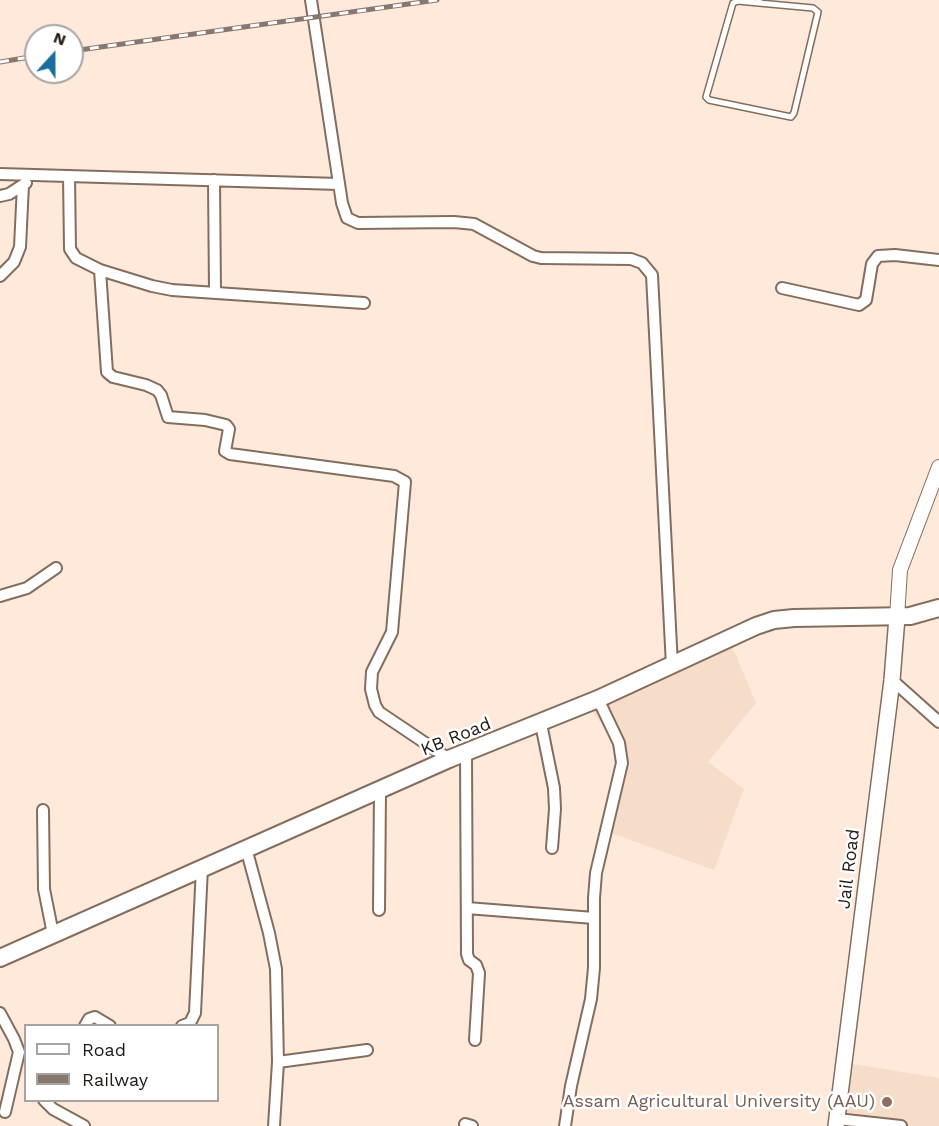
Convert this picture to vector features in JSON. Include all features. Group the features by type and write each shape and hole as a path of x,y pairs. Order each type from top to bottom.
{"main road":[{"name":"KB Road","path":"0,958 449,759 541,724 774,620 897,617 921,615 939,608"},
{"name":"Jail Road","path":"837,1122 892,680 897,617"}],"street":[{"path":"311,0 339,184 347,218 358,223 464,223 482,228 533,256 542,258 625,258 642,263 648,268 654,282 672,666"},
{"path":"0,174 339,184"},
{"path":"0,196 9,194 37,176"},
{"path":"69,176 70,249 76,258 100,270 152,286 183,291 364,303"},
{"path":"214,180 215,292"},
{"path":"0,276 14,262 20,247 23,185"},
{"path":"782,288 859,305 866,300 872,264 878,256 896,255 939,260"},
{"path":"100,270 107,372 113,377 157,390 161,395 168,417 205,420 226,425 229,429 225,451 230,454 394,476 405,482 392,632 372,672 371,688 375,705 387,719 449,759"},
{"path":"897,617 900,570 939,467"},
{"path":"0,596 27,588 56,568"},
{"path":"892,680 939,722"},
{"path":"565,1126 571,1086 591,999 596,873 622,763 618,742 598,699"},
{"path":"541,724 554,788 552,848"},
{"path":"466,753 468,957 476,965 479,973 475,1040"},
{"path":"379,910 380,790"},
{"path":"43,810 44,882 53,934"},
{"path":"246,848 275,958 278,1062 274,1126"},
{"path":"187,1024 195,1013 202,867"},
{"path":"467,908 594,918"},
{"path":"0,1013 19,1052 5,1112"},
{"path":"86,1024 89,1019 95,1017 107,1024"},
{"path":"278,1062 367,1050"},
{"path":"45,1102 52,1109 84,1126"},
{"path":"837,1122 901,1126"}],"lane":[{"path":"738,1 759,2 813,8 818,12 794,113 790,117 709,100 706,97 733,3 738,1"}],"shaded area":[{"path":"732,646 756,703 708,762 744,789 714,870 608,832 629,762 591,710"},
{"name":"Assam Agricultural University (AAU)","path":"841,1062 939,1078 939,1126 831,1126"}],"railway":[{"path":"84,49 437,0"},
{"path":"0,62 24,58"}],"place":[{"name":"Assam Agricultural University (AAU)","path":"887,1102"}]}
